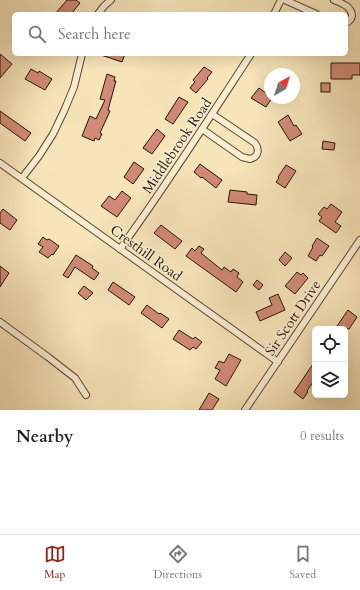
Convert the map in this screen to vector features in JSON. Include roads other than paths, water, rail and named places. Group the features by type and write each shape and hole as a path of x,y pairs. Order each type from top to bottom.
{"street":[{"path":"100,12 111,0"},
{"path":"275,12 281,0"},
{"path":"285,0 311,12"},
{"path":"334,0 346,5 352,13 352,18 348,21"},
{"path":"22,178 39,156 53,134 74,87 82,56"},
{"name":"Middlebrook Road","path":"120,249 144,217 250,56"},
{"path":"202,129 242,157 250,159 256,156 258,147 255,143 212,114"},
{"name":"Cresthill Road","path":"0,163 278,362"},
{"name":"Sir Scott Drive","path":"245,410 360,240"},
{"path":"0,322 75,378 86,395"}]}
